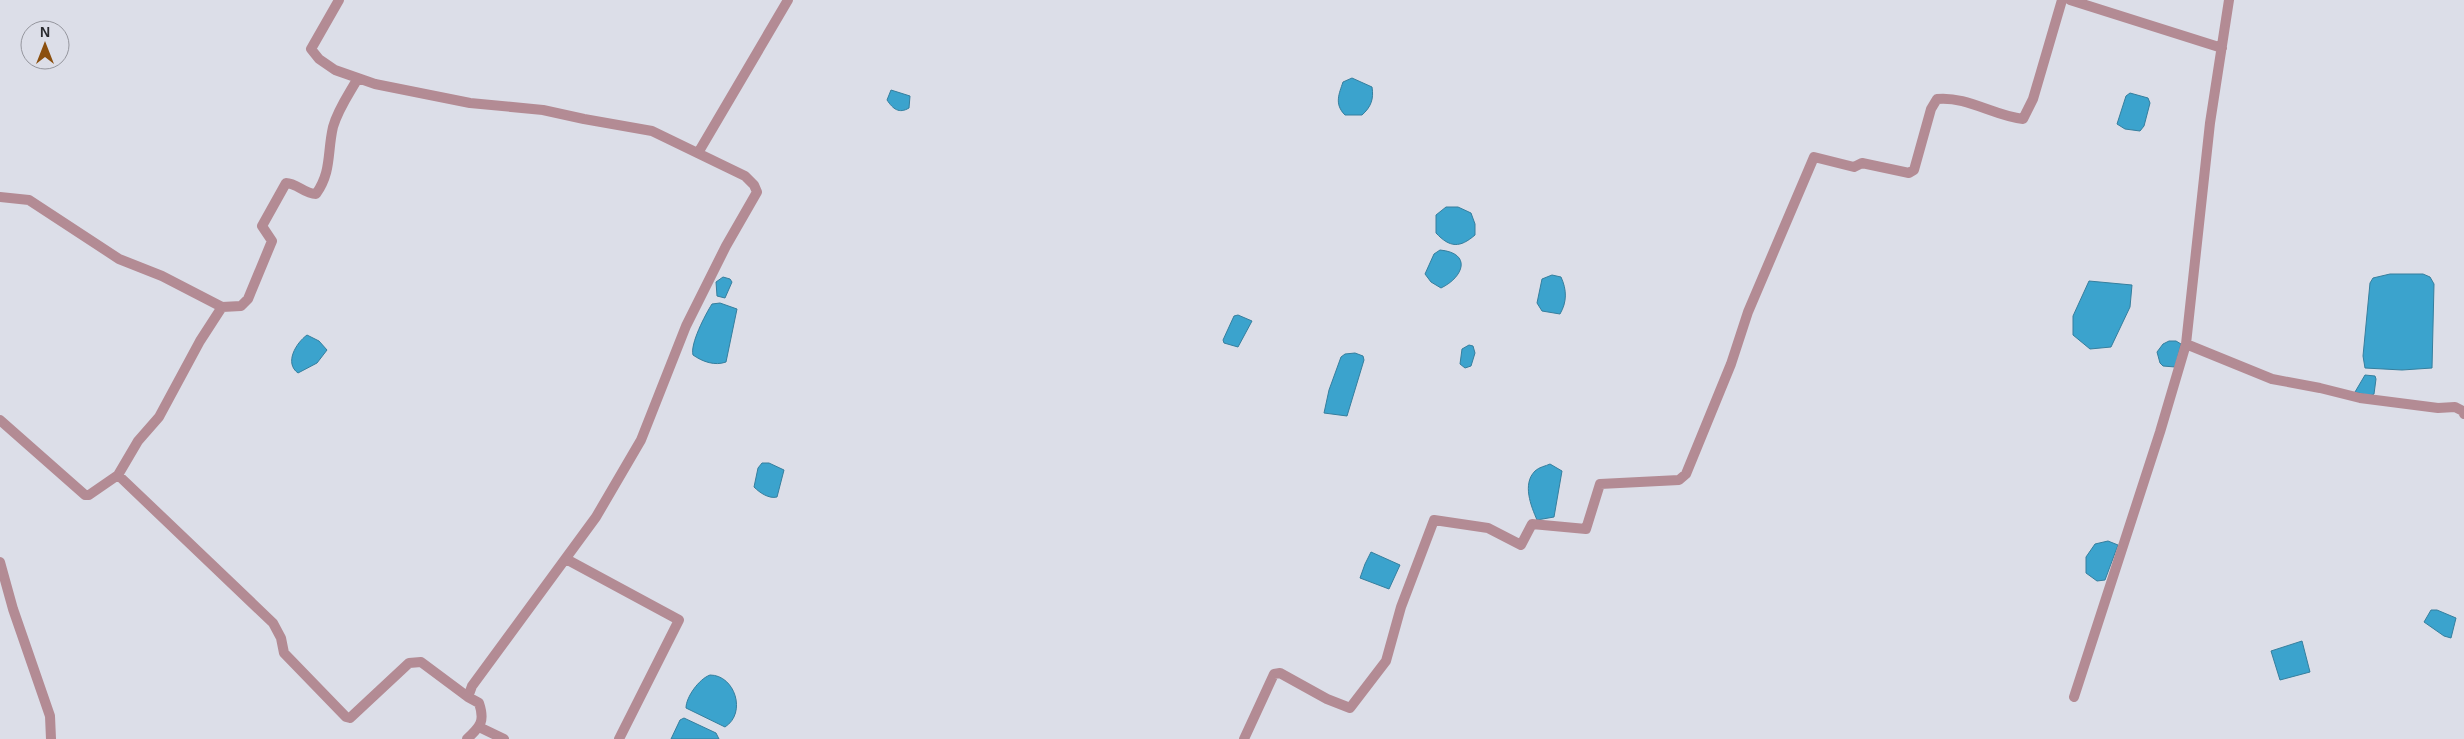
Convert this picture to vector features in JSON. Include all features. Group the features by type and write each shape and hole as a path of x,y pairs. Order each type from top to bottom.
{"street":[{"path":"339,0 311,49 318,59 335,70 375,84 470,103 543,110 584,120 652,131 745,176 754,185 757,192 726,246 686,326 641,440 596,517 472,686 468,697"},
{"path":"698,153 788,0"},
{"path":"1244,739 1274,674 1280,673 1327,699 1350,708 1386,662 1400,607 1434,520 1488,528 1521,545 1532,524 1586,529 1600,484 1679,480 1686,474 1731,364 1748,312 1814,157 1854,167 1862,163 1909,173 1914,170 1931,109 1937,99 1945,98 1970,103 2023,119 2033,99 2062,0"},
{"path":"2070,0 2222,48"},
{"path":"2074,696 2160,432 2186,344 2210,123 2229,0"},
{"path":"0,197 29,200 119,259 162,276 222,307 241,306 248,299 272,241 262,226 286,183 291,183 309,194 316,194 326,180 333,127 358,78"},
{"path":"0,420 85,495 89,495 118,475 138,441 159,417 200,342 222,307"},
{"path":"2186,344 2272,380 2320,388 2360,398 2438,408 2455,407 2463,411 2464,414"},
{"path":"118,475 273,623 281,638 284,653 346,717 350,718 409,663 421,662 479,703 483,714 479,728 467,739"},
{"path":"566,559 679,620 618,739"},
{"path":"0,562 13,609 50,716 51,739"},
{"path":"479,728 504,739"}],"water":[{"path":"1352,78 1372,87 1373,95 1371,102 1368,109 1362,115 1345,115 1339,107 1338,99 1343,82"},
{"path":"891,90 910,96 909,108 902,111 896,110 892,106 887,100"},
{"path":"2130,93 2148,98 2150,103 2144,126 2140,131 2125,129 2117,124 2126,96"},
{"path":"1446,207 1458,207 1471,213 1475,224 1475,235 1465,242 1455,245 1441,238 1436,233 1436,215"},
{"path":"1440,250 1457,256 1461,266 1455,278 1441,288 1431,282 1425,274 1434,254"},
{"path":"2390,274 2423,274 2430,277 2434,284 2432,368 2402,370 2365,368 2363,356 2370,283 2373,278"},
{"path":"1552,275 1561,277 1564,287 1565,300 1560,314 1542,311 1537,303 1542,279"},
{"path":"723,277 730,279 732,282 725,298 717,296 716,282"},
{"path":"2089,281 2132,285 2130,307 2111,347 2090,349 2073,335 2073,316"},
{"path":"720,303 737,309 726,362 713,363 693,355 693,350 699,329 709,309 712,304"},
{"path":"1238,315 1252,321 1238,347 1224,343 1223,340 1234,316"},
{"path":"307,335 319,341 327,350 317,363 298,373 292,364 293,353"},
{"path":"2169,341 2176,341 2181,344 2175,367 2163,366 2160,363 2157,352 2163,344"},
{"path":"1469,345 1473,346 1475,353 1471,366 1465,368 1460,364 1462,349"},
{"path":"1355,353 1363,356 1364,360 1347,416 1324,413 1329,390 1341,357 1345,354"},
{"path":"2365,375 2375,376 2376,379 2374,394 2370,396 2355,392"},
{"path":"762,463 769,463 784,470 777,497 765,495 754,487 758,468"},
{"path":"1550,464 1562,471 1554,517 1537,520 1529,495 1529,482 1535,471"},
{"path":"2108,541 2118,545 2105,580 2097,581 2086,573 2086,557 2095,544"},
{"path":"1371,552 1400,565 1389,589 1360,578"},
{"path":"2431,610 2437,610 2456,618 2451,638 2444,636 2424,622"},
{"path":"2302,641 2310,672 2280,680 2271,651"},
{"path":"710,675 726,681 732,688 735,696 737,704 735,713 732,721 725,727 686,708 688,699 694,689 702,680"},
{"path":"684,718 716,733 719,739 671,739 680,720"}]}
